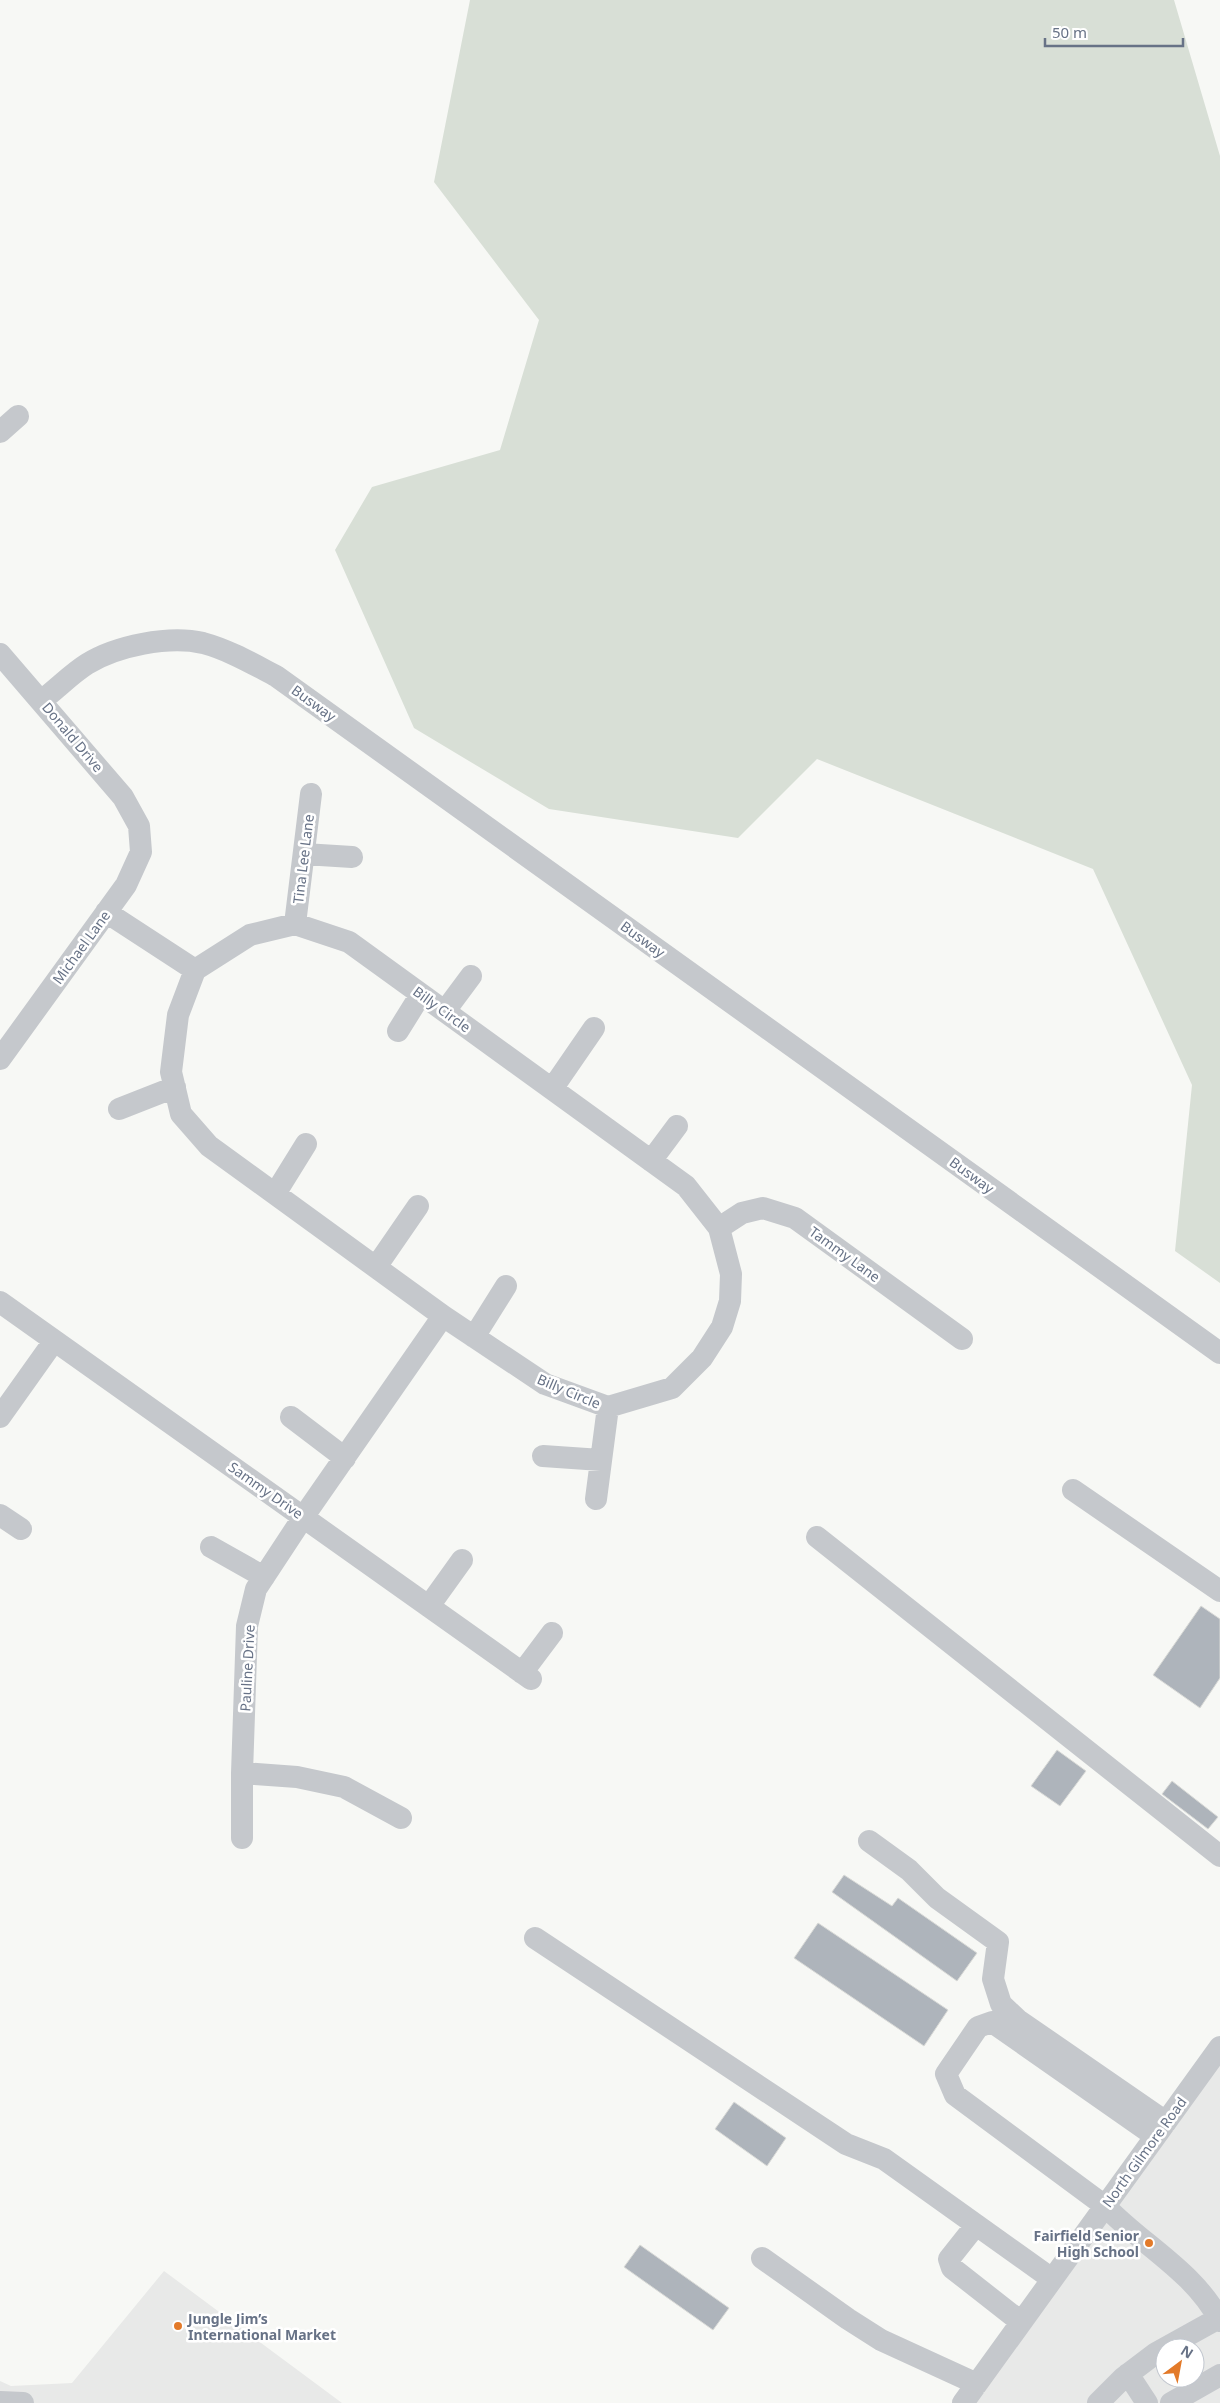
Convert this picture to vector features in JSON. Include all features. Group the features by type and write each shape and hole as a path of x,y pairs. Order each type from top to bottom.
{"street":[{"path":"0,432 18,416"},
{"name":"Busway","path":"42,700 87,664 124,647 163,642 201,643 234,655 276,676 1220,1353"},
{"name":"Donald Drive","path":"0,654 42,700 123,797 139,826"},
{"name":"Tina Lee Lane","path":"295,924 312,794"},
{"name":"Michael Lane","path":"0,1059 126,885 141,852 139,826"},
{"path":"304,854 352,857"},
{"path":"106,912 195,970 250,935 295,924"},
{"name":"Billy Circle","path":"195,970 178,1015 171,1072 181,1114 209,1146 443,1316 545,1384 608,1407 672,1388 702,1358 722,1328 730,1301 731,1274 719,1228 686,1186 349,942 295,924"},
{"path":"445,1011 471,976"},
{"path":"398,1030 421,994"},
{"path":"552,1089 594,1028"},
{"path":"119,1109 175,1087"},
{"path":"651,1161 677,1126"},
{"path":"276,1194 306,1144"},
{"path":"376,1267 418,1206"},
{"name":"Tammy Lane","path":"719,1228 742,1213 763,1208 795,1218 962,1339"},
{"path":"474,1337 506,1286"},
{"name":"Sammy Drive","path":"0,1302 304,1516 526,1676 552,1633"},
{"name":"Pauline Drive","path":"242,1838 242,1773 247,1626 256,1589 304,1516 443,1316"},
{"path":"0,1417 54,1341"},
{"path":"596,1499 608,1407"},
{"path":"292,1417 345,1458"},
{"path":"543,1456 601,1460"},
{"path":"1073,1490 1220,1591"},
{"path":"0,1515 21,1529"},
{"path":"817,1537 1220,1856"},
{"path":"211,1547 264,1577"},
{"path":"429,1606 462,1560"},
{"path":"242,1773 297,1777 344,1787 401,1818"},
{"path":"869,1841 909,1870 937,1898 998,1942 993,1979 1000,2004 1018,2020 1160,2129"},
{"path":"535,1938 846,2144 884,2159 1052,2279"},
{"path":"1098,2403 1128,2374 1156,2353 1219,2319 1198,2288 1143,2239 1120,2222 1105,2206 955,2095 946,2074 978,2027 992,2022 1160,2129"},
{"name":"North Gilmore Road","path":"963,2403 1220,2047"},
{"path":"976,2225 949,2259 952,2268 1021,2322"},
{"path":"762,2258 881,2340 977,2384"},
{"path":"1128,2374 1147,2403"},
{"path":"1171,2403 1220,2375"},
{"path":"0,2402 23,2403"}],"shaded area":[{"path":"470,0 1174,0 1220,156 1220,1283 1175,1251 1192,1085 1093,869 817,759 738,838 549,809 414,728 335,550 372,487 500,450 539,320 434,182"},
{"name":"Fairfield Senior High School","path":"1220,2047 1220,2403 963,2403"},
{"name":"Jungle Jim’s International Market","path":"164,2271 342,2403 0,2403 0,2381 11,2386 72,2383"}],"building":[{"path":"1201,1606 1220,1619 1220,1678 1200,1708 1153,1675"},
{"path":"1057,1750 1086,1771 1060,1806 1031,1786"},
{"path":"1172,1781 1218,1817 1208,1829 1162,1794"},
{"path":"844,1875 892,1906 898,1898 977,1953 957,1981 832,1892"},
{"path":"818,1923 948,2010 924,2046 794,1958"},
{"path":"734,2102 786,2138 767,2166 715,2129"},
{"path":"640,2245 729,2308 713,2330 624,2267"}],"place":[{"name":"Fairfield Senior High School","path":"1149,2243"},
{"name":"Jungle Jim’s International Market","path":"178,2326"}]}
